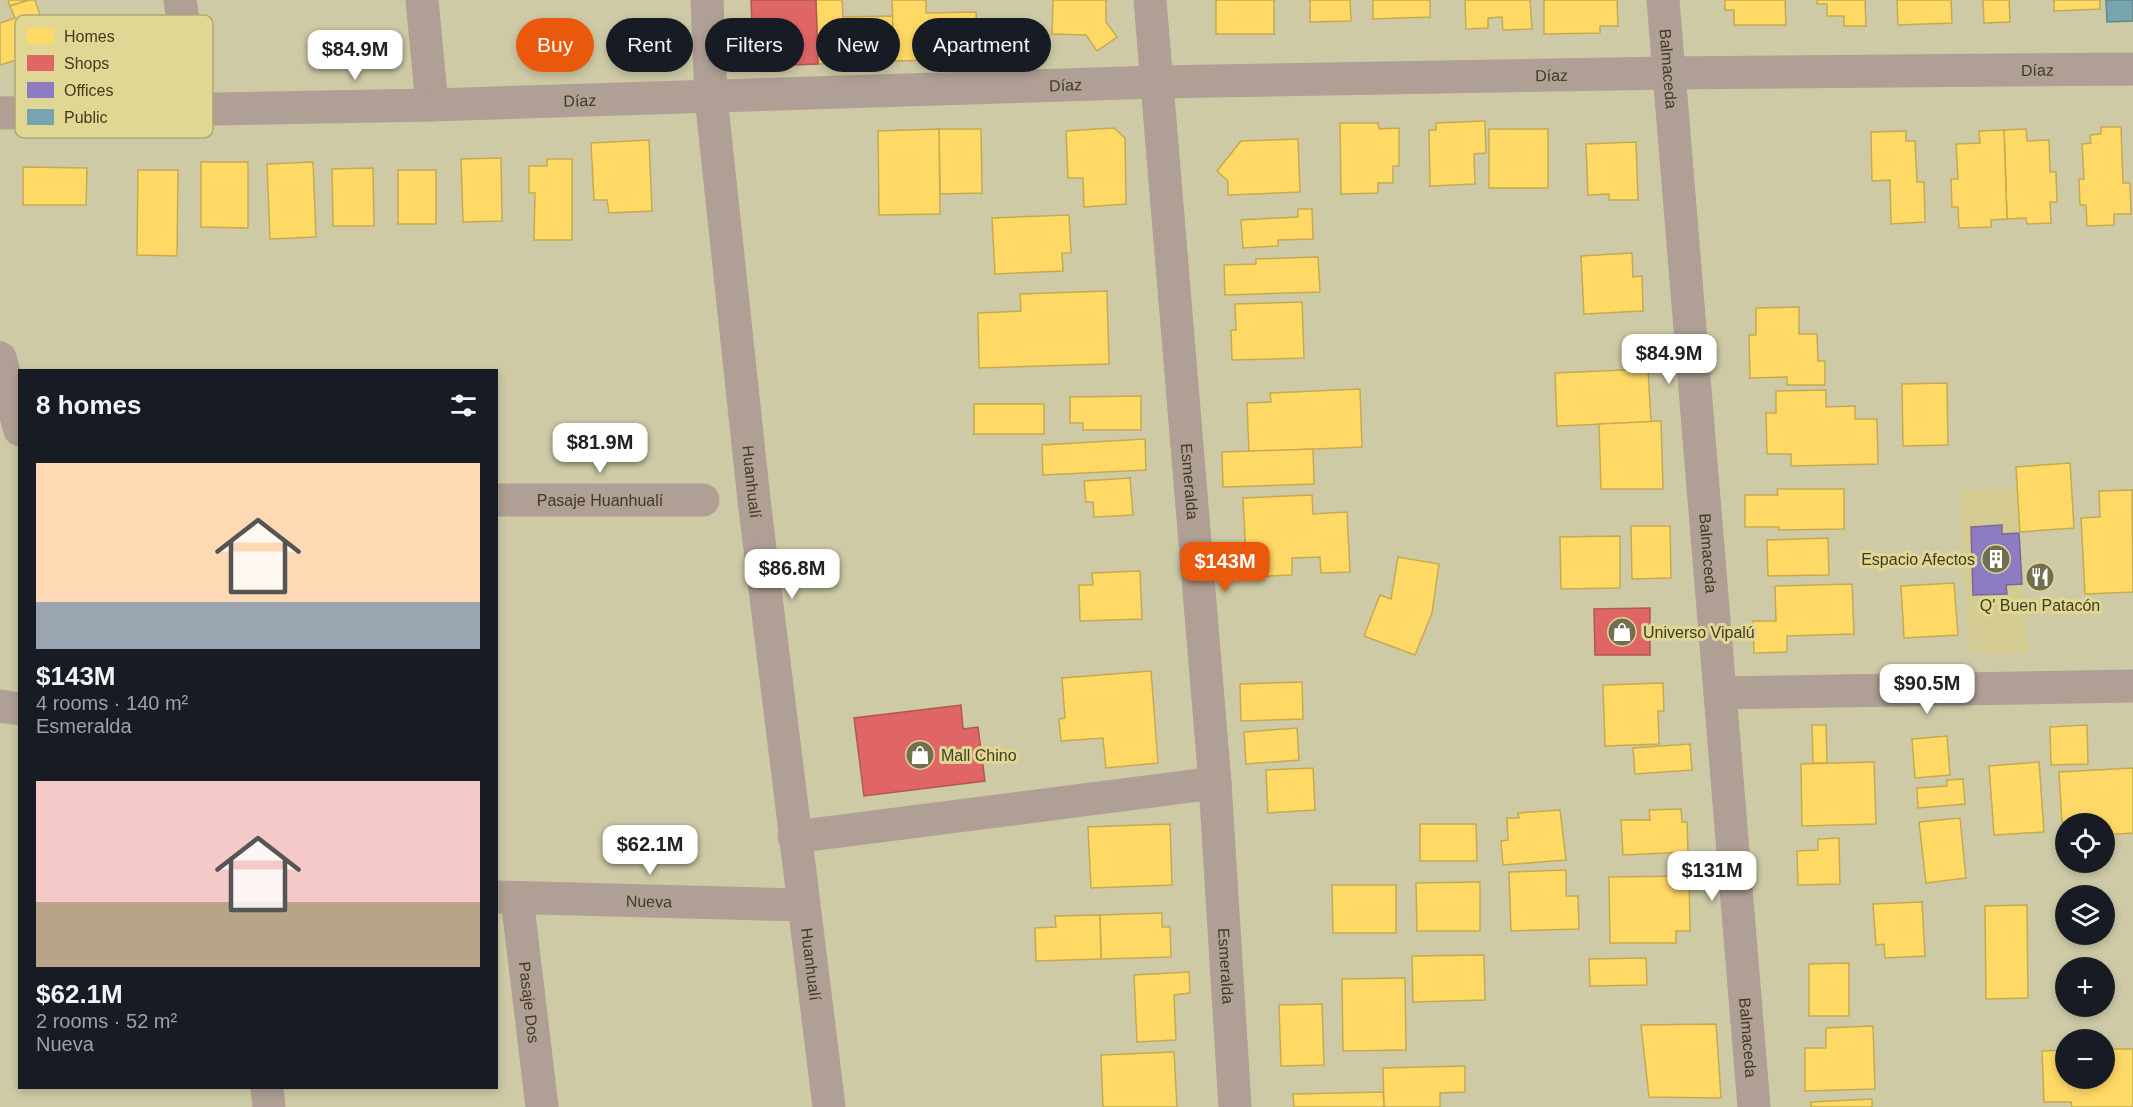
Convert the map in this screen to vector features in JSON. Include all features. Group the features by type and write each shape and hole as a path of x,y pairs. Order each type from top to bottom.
{"street":[{"path":"166,0 171,15"},
{"path":"180,0 182,15"},
{"path":"422,0 432,105"},
{"name":"Huanhualí","path":"706,0 711,98 754,500 802,905 829,1107"},
{"name":"Esmeralda","path":"1150,0 1215,783 1235,1107"},
{"name":"Balmaceda","path":"1663,0 1754,1107"},
{"name":"Díaz","path":"213,108 711,98 1156,82 1668,73 2133,69"},
{"name":"Díaz","path":"0,113 15,113"},
{"path":"0,358 18,423"},
{"name":"Pasaje Huanhualí","path":"498,500 703,500"},
{"path":"1720,693 2133,686"},
{"path":"0,706 18,709"},
{"path":"794,837 1215,783"},
{"name":"Nueva","path":"507,898 802,905"},
{"name":"Pasaje Dos","path":"507,898 542,1107"},
{"path":"267,1089 269,1107"}],"shaded area":[{"path":"2017,489 2028,653 1970,653 1959,491"}],"building: Homes":[{"path":"8,0 29,0 10,6"},
{"path":"35,0 40,15 15,15 15,18 10,6"},
{"path":"816,0 842,0 843,17 893,16 893,18 817,18"},
{"path":"892,0 926,0 926,13 976,12 976,18 912,18 912,61 900,61 900,18 893,18"},
{"path":"1053,0 1106,0 1106,22 1117,37 1097,51 1086,35 1052,34"},
{"path":"1216,0 1274,0 1274,34 1216,34"},
{"path":"1310,0 1350,0 1351,21 1310,22"},
{"path":"1373,0 1430,0 1430,17 1373,19"},
{"path":"1465,0 1530,0 1532,29 1503,30 1502,17 1488,18 1488,28 1466,29"},
{"path":"1544,0 1617,0 1618,26 1600,26 1600,33 1544,34"},
{"path":"1725,0 1785,0 1786,25 1734,25 1734,10 1725,10"},
{"path":"1817,0 1865,0 1866,26 1844,26 1844,16 1827,16 1827,4 1817,4"},
{"path":"1897,0 1951,0 1952,23 1898,25"},
{"path":"1983,0 2009,0 2010,22 1984,23"},
{"path":"2054,0 2100,0 2100,9 2054,11"},
{"path":"15,18 15,60 0,65 0,23"},
{"path":"1485,121 1486,153 1474,154 1475,184 1430,186 1429,130 1436,130 1436,123"},
{"path":"1340,123 1378,123 1379,129 1399,128 1399,166 1393,166 1393,183 1378,183 1378,193 1341,194"},
{"path":"2101,127 2121,127 2123,183 2130,183 2131,214 2114,214 2114,225 2087,226 2086,205 2080,205 2079,179 2084,179 2082,144 2091,143 2090,135 2101,134"},
{"path":"1114,128 1125,138 1126,204 1084,207 1083,178 1068,178 1066,131"},
{"path":"939,129 981,129 982,193 940,194"},
{"path":"939,129 940,214 879,215 878,131"},
{"path":"1489,129 1548,129 1548,188 1489,188"},
{"path":"2026,129 2027,141 2049,140 2050,172 2056,172 2057,202 2050,202 2051,223 2027,224 2026,218 2007,219 2004,130"},
{"path":"2004,130 2007,219 1991,220 1991,227 1959,228 1958,207 1952,207 1951,179 1958,179 1956,144 1980,143 1979,131"},
{"path":"1906,131 1906,141 1915,141 1917,182 1924,182 1925,222 1891,224 1890,180 1872,181 1871,132"},
{"path":"1298,139 1300,192 1228,195 1228,181 1217,171 1241,141"},
{"path":"649,140 652,211 609,213 607,200 594,200 591,143"},
{"path":"1636,142 1638,200 1609,200 1609,194 1588,195 1586,144"},
{"path":"501,158 502,221 463,222 461,159"},
{"path":"547,159 572,159 572,240 534,240 535,193 529,193 529,166 547,166"},
{"path":"201,162 248,162 248,228 201,227"},
{"path":"313,162 316,237 270,239 267,164"},
{"path":"23,167 87,168 86,205 23,205"},
{"path":"373,168 374,226 333,226 332,169"},
{"path":"138,170 178,170 177,256 137,255"},
{"path":"398,170 436,170 436,224 398,224"},
{"path":"1298,209 1312,209 1313,239 1278,240 1278,246 1243,248 1241,220 1298,217"},
{"path":"1069,215 1071,253 1062,253 1063,271 995,274 992,218"},
{"path":"1632,253 1633,277 1642,276 1643,311 1584,314 1581,256"},
{"path":"1318,257 1320,292 1225,295 1224,265 1256,264 1256,259"},
{"path":"1107,291 1109,364 979,368 978,313 1021,311 1020,294"},
{"path":"1302,302 1304,358 1232,360 1231,330 1236,330 1235,304"},
{"path":"1799,307 1799,334 1817,334 1818,361 1825,361 1825,385 1787,385 1787,377 1750,378 1749,335 1756,335 1756,308"},
{"path":"1648,369 1651,422 1557,426 1555,373"},
{"path":"1947,383 1948,445 1903,446 1902,384"},
{"path":"1360,389 1362,447 1249,452 1247,403 1271,402 1270,393"},
{"path":"1826,390 1826,407 1855,406 1855,419 1877,419 1878,464 1791,466 1791,454 1767,454 1766,413 1776,413 1776,391"},
{"path":"1141,396 1141,430 1083,430 1083,423 1070,423 1070,397"},
{"path":"974,404 1044,404 1044,434 974,434"},
{"path":"1661,421 1663,489 1601,489 1599,424"},
{"path":"1145,439 1146,470 1043,475 1042,445"},
{"path":"1313,449 1314,484 1223,487 1222,452"},
{"path":"2070,463 2074,528 2020,532 2016,467"},
{"path":"1130,478 1133,515 1094,517 1093,502 1086,502 1084,481"},
{"path":"1777,489 1844,489 1844,529 1779,530 1779,527 1745,527 1745,495 1778,495"},
{"path":"2132,490 2133,592 2085,594 2081,518 2100,517 2099,491"},
{"path":"1312,495 1313,514 1347,512 1350,572 1321,573 1320,557 1292,558 1292,575 1247,577 1243,498"},
{"path":"1631,526 1670,526 1671,578 1632,579"},
{"path":"1620,536 1620,588 1561,589 1560,537"},
{"path":"1828,538 1829,575 1768,576 1767,540"},
{"path":"1398,557 1439,564 1432,613 1415,655 1364,636 1380,595 1391,599"},
{"path":"1140,571 1142,619 1080,621 1079,585 1093,585 1092,573"},
{"path":"1954,583 1958,635 1904,638 1901,586"},
{"path":"1852,584 1854,634 1787,636 1787,652 1754,653 1753,621 1776,621 1775,586"},
{"path":"1151,671 1158,763 1106,768 1103,738 1061,741 1059,719 1065,718 1062,678"},
{"path":"1302,682 1303,719 1241,721 1240,684"},
{"path":"1663,683 1664,711 1658,711 1659,744 1605,746 1603,685"},
{"path":"1812,725 1826,725 1827,763 1813,763"},
{"path":"2087,725 2088,764 2051,765 2050,727"},
{"path":"1297,728 1299,760 1246,764 1244,732"},
{"path":"1947,736 1950,775 1915,778 1912,739"},
{"path":"1690,744 1692,770 1635,774 1633,748"},
{"path":"1874,762 1876,824 1802,826 1801,764"},
{"path":"2039,762 2044,832 1994,835 1989,766"},
{"path":"1313,768 1315,810 1268,813 1266,770"},
{"path":"2133,768 2133,833 2115,834 2115,813 2061,813 2059,772"},
{"path":"1963,779 1965,804 1918,808 1917,788 1947,786 1947,780"},
{"path":"1681,809 1682,822 1687,822 1688,852 1623,855 1621,820 1650,820 1649,810"},
{"path":"1560,810 1566,860 1503,865 1501,841 1508,840 1507,818 1519,818 1518,813"},
{"path":"1960,818 1966,878 1926,883 1919,822"},
{"path":"1170,824 1172,885 1091,888 1088,827"},
{"path":"1420,824 1476,824 1477,861 1420,861"},
{"path":"1839,838 1840,884 1798,885 1797,851 1818,850 1818,839"},
{"path":"1566,870 1566,896 1578,896 1579,929 1511,931 1509,872"},
{"path":"1689,876 1690,931 1676,931 1676,943 1610,943 1609,877"},
{"path":"1480,882 1480,931 1417,931 1416,883"},
{"path":"1332,885 1396,885 1396,933 1333,933"},
{"path":"1922,902 1925,956 1885,958 1884,944 1876,945 1873,904"},
{"path":"2027,905 2028,998 1986,999 1985,906"},
{"path":"1162,913 1162,927 1170,927 1171,957 1101,959 1100,915"},
{"path":"1100,915 1101,959 1036,961 1035,928 1056,927 1055,916"},
{"path":"1484,955 1485,1000 1413,1002 1412,956"},
{"path":"1646,958 1647,985 1590,986 1589,959"},
{"path":"1849,963 1849,1016 1809,1016 1809,964"},
{"path":"1189,972 1190,993 1174,995 1176,1040 1137,1042 1134,975"},
{"path":"1405,978 1406,1050 1343,1051 1342,979"},
{"path":"1322,1004 1324,1065 1281,1066 1279,1005"},
{"path":"1716,1024 1721,1098 1649,1097 1641,1025"},
{"path":"1873,1026 1875,1089 1805,1091 1805,1048 1826,1048 1826,1028"},
{"path":"2115,1049 2133,1049 2133,1107 2072,1107 2071,1102 2044,1102 2042,1051 2055,1050 2055,1089 2115,1089"},
{"path":"1174,1052 1177,1107 1103,1107 1101,1055"},
{"path":"1465,1066 1465,1092 1440,1093 1440,1107 1384,1107 1383,1068"},
{"path":"1383,1092 1384,1107 1294,1107 1293,1094"},
{"path":"1872,1099 1872,1107 1811,1107 1811,1102"}],"building: Shops":[{"path":"751,0 816,0 816,64 804,65 804,18 752,18"},
{"name":"Universo Vipalú","path":"1650,608 1650,655 1595,655 1594,609"},
{"name":"Mall Chino","path":"961,705 963,729 978,727 985,781 864,796 854,718"}],"building: Offices":[{"name":"Espacio Afectos","path":"2002,525 2002,534 2019,533 2022,584 2006,585 2007,594 1973,595 1971,527"}],"building: Public":[{"path":"2106,0 2133,0 2133,21 2107,22"}],"place":[{"name":"Espacio Afectos","path":"1996,559"},
{"name":"Q' Buen Patacón","path":"2040,577"},
{"name":"Universo Vipalú","path":"1622,632"},
{"name":"Mall Chino","path":"920,755"}]}
